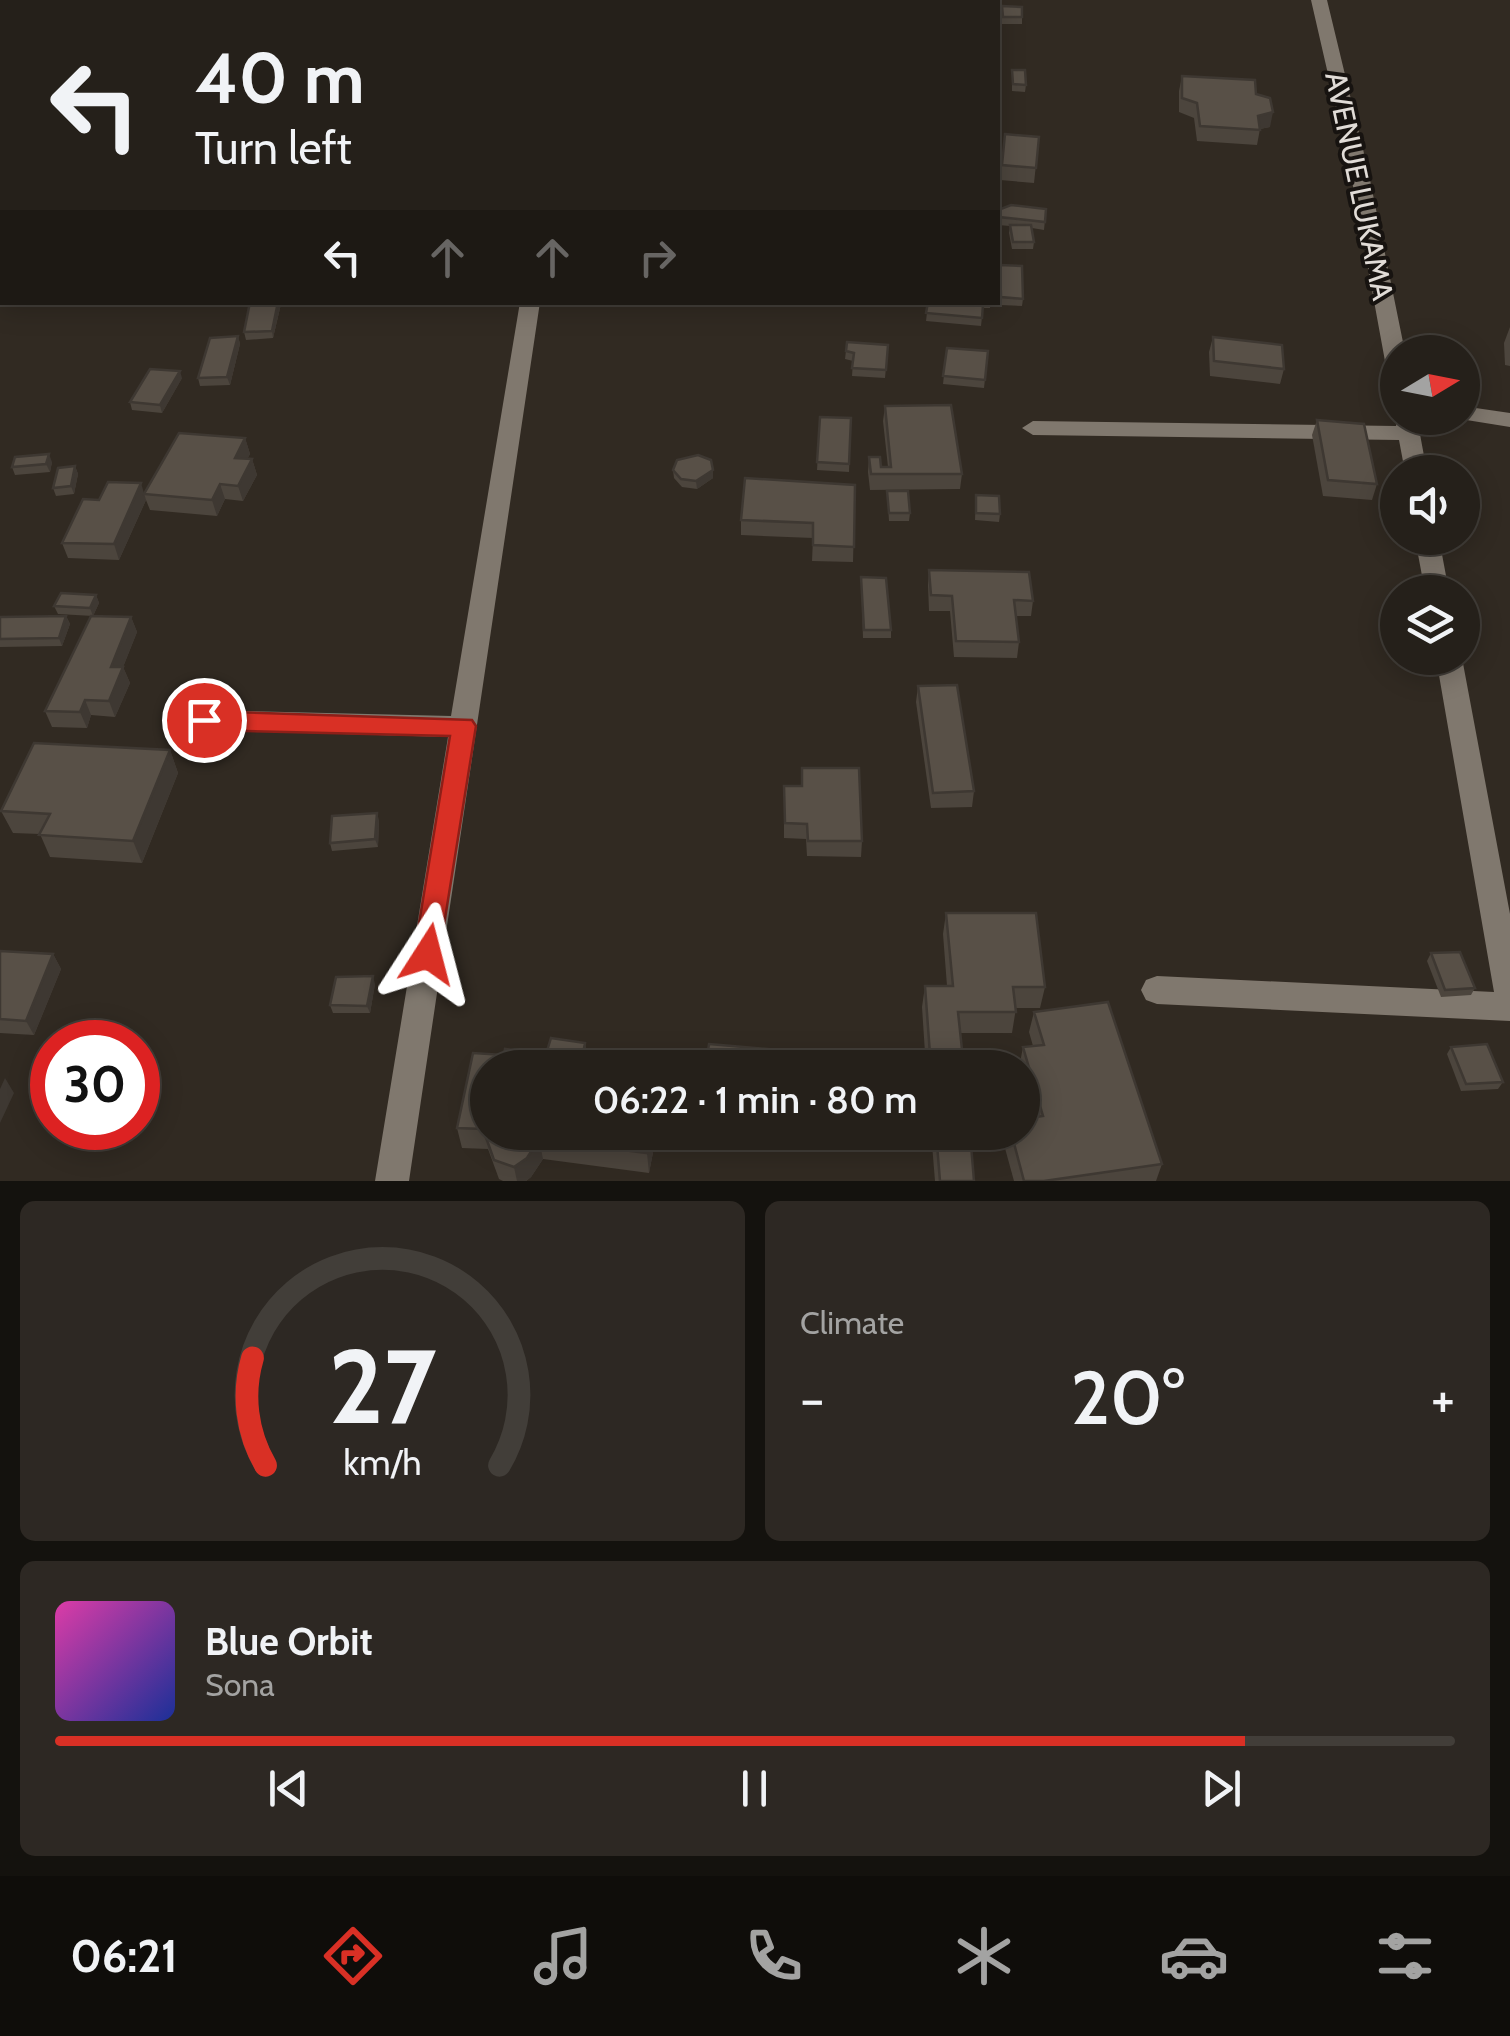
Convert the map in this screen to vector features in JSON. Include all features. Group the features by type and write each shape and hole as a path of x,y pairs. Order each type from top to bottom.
{"street":[{"name":"AVENUE LUKAMA","path":"1318,0 1359,170 1391,335"},
{"path":"392,1181 530,305"},
{"path":"1480,416 1510,420"},
{"path":"1033,428 1380,425"},
{"path":"1452,675 1510,997"},
{"path":"204,720 464,726"},
{"path":"1157,990 1510,1006"}],"building":[{"path":"1002,6 1022,7 1022,17 1003,17"},
{"path":"1012,70 1025,70 1026,85 1013,84"},
{"path":"1182,76 1255,80 1256,94 1270,98 1273,112 1258,116 1260,130 1200,126 1197,103 1182,98"},
{"path":"1005,134 1039,137 1036,168 1002,165"},
{"path":"1011,205 1046,209 1045,222 1000,217 1000,209"},
{"path":"1010,225 1031,225 1034,242 1013,242"},
{"path":"1000,265 1022,266 1023,299 1001,297"},
{"path":"249,305 277,305 272,331 244,332"},
{"path":"927,305 983,305 982,318 926,313"},
{"path":"238,336 227,377 198,378 210,338"},
{"path":"1213,337 1282,345 1284,369 1214,361"},
{"path":"847,342 888,345 886,370 852,368 854,353 846,351"},
{"path":"947,348 988,351 985,380 943,376"},
{"path":"150,369 180,371 160,405 130,402"},
{"path":"951,405 962,474 871,474 869,457 880,457 881,467 891,467 885,406"},
{"path":"820,417 851,418 849,464 817,462"},
{"path":"1317,420 1364,424 1377,484 1328,480"},
{"path":"179,433 245,438 235,458 252,459 238,486 220,484 212,500 144,494"},
{"path":"49,454 46,464 12,467 15,457"},
{"path":"698,455 711,460 713,470 696,481 681,479 673,470 677,460"},
{"path":"75,466 71,486 53,488 58,468"},
{"path":"745,478 855,485 854,547 813,545 813,523 741,520"},
{"path":"108,482 141,483 114,544 62,543 83,499 99,500"},
{"path":"887,491 908,491 910,513 889,513"},
{"path":"976,495 999,496 1000,514 976,513"},
{"path":"929,570 1029,572 1033,601 1014,600 1019,642 956,641 952,596 931,595"},
{"path":"861,577 886,578 891,630 864,630"},
{"path":"61,593 96,595 90,608 54,606"},
{"path":"66,616 59,638 0,639 0,617"},
{"path":"91,616 131,617 111,667 123,667 109,701 85,700 80,712 45,711"},
{"path":"957,685 974,791 933,793 918,686"},
{"path":"34,743 170,750 133,841 39,835 50,814 1,811"},
{"path":"802,768 859,768 862,841 808,841 807,824 785,823 784,786 802,786"},
{"path":"377,813 375,839 330,843 332,816"},
{"path":"946,913 1036,913 1045,987 1013,987 1016,1012 958,1012 962,1050 930,1050 925,986 953,986"},
{"path":"0,951 53,954 26,1021 0,1019"},
{"path":"1460,952 1475,988 1445,990 1431,953"},
{"path":"373,976 367,1006 330,1005 336,977"},
{"path":"1108,1002 1162,1164 1024,1181 1016,1150 1040,1150 1043,1116 1040,1050 1023,1047 1044,1045 1034,1012"},
{"path":"551,1038 585,1043 584,1050 547,1050"},
{"path":"709,1044 778,1050 708,1050"},
{"path":"1487,1044 1503,1082 1466,1084 1451,1047"},
{"path":"470,1067 470,1128 457,1128"},
{"path":"490,1150 532,1150 514,1167 494,1160"},
{"path":"937,1150 971,1150 974,1181 940,1181"}],"route":[{"path":"204,720 464,726 428,954"}]}
